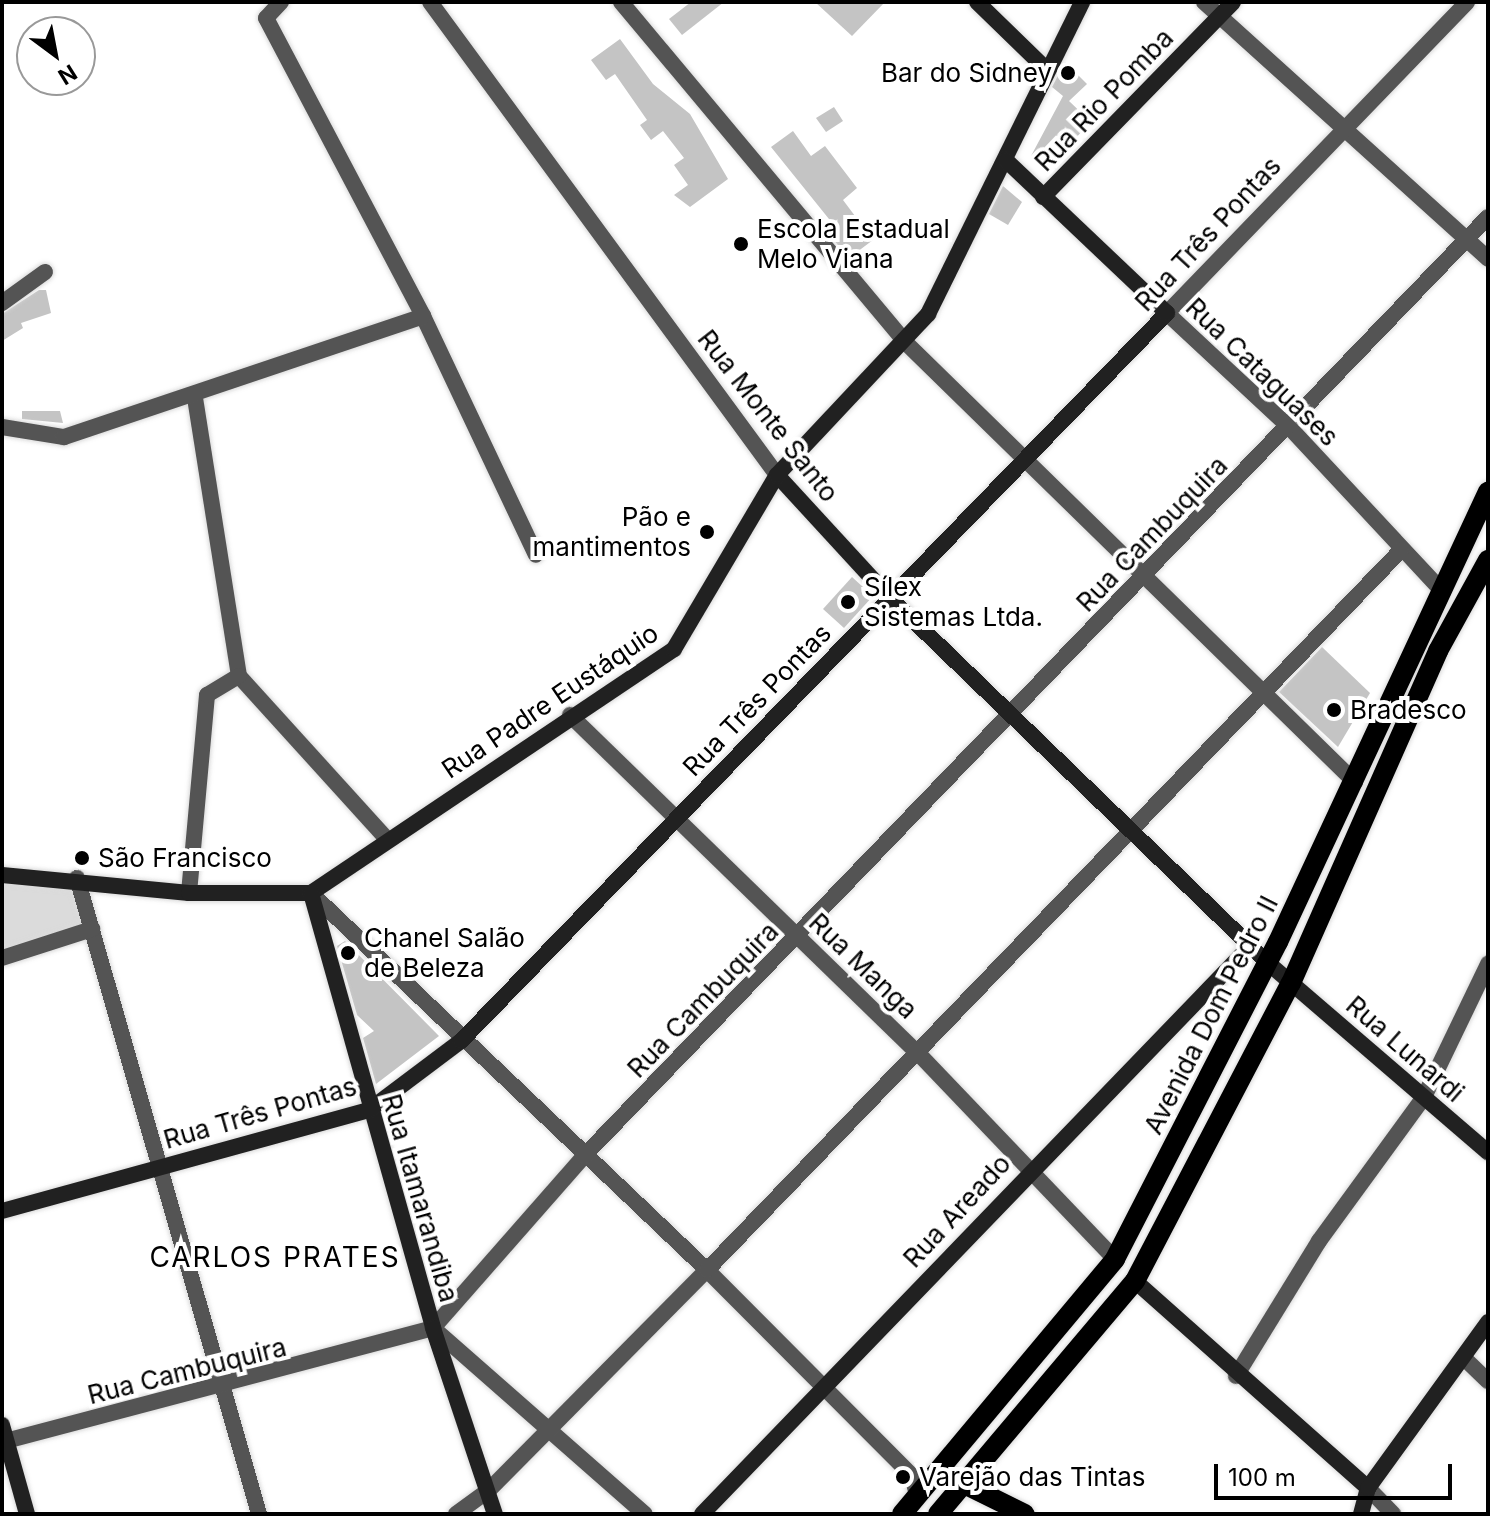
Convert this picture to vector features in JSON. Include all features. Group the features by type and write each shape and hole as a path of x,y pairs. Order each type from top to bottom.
{"main road":[{"path":"977,2 1047,70"},
{"name":"Rua Padre Eustáquio","path":"311,893 689,635 777,475 928,314 1082,2"},
{"name":"Rua Rio Pomba","path":"1043,197 1233,2"},
{"name":"Rua Cataguases","path":"1006,160 1167,313"},
{"name":"Rua Três Pontas","path":"2,1211 369,1110 461,1041 1167,313"},
{"name":"Rua Monte Santo","path":"777,475 889,597 1291,983"},
{"name":"Avenida Dom Pedro II","path":"902,1514 1115,1259 1268,963 1488,491"},
{"name":"Avenida Dom Pedro II","path":"943,1513 963,1484 1135,1281 1291,983 1438,651 1488,560"},
{"path":"2,875 77,878 189,893 311,893"},
{"name":"Rua Itamarandiba","path":"311,893 369,1110 433,1328 495,1514"},
{"name":"Rua Areado","path":"702,1514 1031,1168 1251,945"},
{"name":"Rua Lunardi","path":"1291,983 1488,1152"},
{"path":"1135,1281 1236,1376 1368,1488"},
{"path":"1361,1514 1368,1488 1488,1322"},
{"path":"3,1436 27,1514"},
{"path":"938,1470 1025,1514"},
{"path":"917,1495 943,1513"}],"street":[{"path":"281,2 266,18 423,316 536,555"},
{"name":"Rua Monte Santo","path":"430,2 777,475"},
{"path":"621,2 904,341 1355,782"},
{"path":"1204,2 1339,128 1468,237 1488,259"},
{"name":"Rua Três Pontas","path":"1167,313 1339,128 1467,2"},
{"name":"Rua Cambuquira","path":"3,1436 223,1389 433,1328 584,1156 1146,576 1488,217"},
{"path":"2,303 45,272"},
{"name":"Rua Cataguases","path":"1167,313 1288,426 1400,551 1443,592"},
{"path":"2,427 64,437 195,398 423,316"},
{"path":"195,398 239,676 387,839"},
{"path":"456,1514 488,1491 707,1270 1400,551"},
{"path":"189,893 207,695 239,676"},
{"name":"Rua Manga","path":"570,715 917,1052 1115,1259"},
{"path":"77,878 259,1514"},
{"path":"311,893 461,1041 707,1270 822,1390 912,1476 917,1495"},
{"path":"2,958 92,929"},
{"path":"1236,1376 1319,1241 1424,1097 1488,964"},
{"path":"433,1328 645,1514"},
{"path":"1464,1358 1488,1381"},
{"path":"1368,1488 1393,1514"}],"shaded area":[{"path":"2,875 77,878 92,929 2,958"}],"building":[{"path":"691,2 724,2 682,35 669,19"},
{"path":"815,2 885,2 852,36"},
{"path":"620,39 653,84 690,114 728,179 690,207 674,195 688,185 674,165 684,158 663,131 651,140 640,125 647,120 615,74 606,80 591,60"},
{"path":"1065,62 1087,84 1069,101 1091,122 1048,167 1031,156 1063,96 1052,87"},
{"path":"834,107 843,121 826,132 816,118"},
{"path":"793,131 811,156 825,146 857,188 843,200 873,240 849,258 825,230 833,224 771,147"},
{"path":"1003,186 1022,202 1008,225 989,214"},
{"path":"39,290 46,290 51,313 21,323 23,328 2,341 2,314"},
{"path":"22,411 60,411 63,423 22,419"},
{"name":"Sílex Sistemas Ltda.","path":"852,577 873,596 844,628 823,609"},
{"path":"1322,647 1370,693 1338,747 1279,692"},
{"path":"345,941 439,1036 376,1084 363,1038 374,1031 357,1015 337,946"}],"place":[{"name":"Bar do Sidney","path":"1068,73"},
{"name":"Escola Estadual Melo Viana","path":"741,244"},
{"name":"Pão e mantimentos","path":"707,532"},
{"name":"Sílex Sistemas Ltda.","path":"848,602"},
{"name":"Bradesco","path":"1334,710"},
{"name":"São Francisco","path":"82,858"},
{"name":"Chanel Salão de Beleza","path":"348,953"},
{"name":"Varejão das Tintas","path":"903,1477"}],"district":[{"name":"CARLOS PRATES","path":"275,1257"}]}
